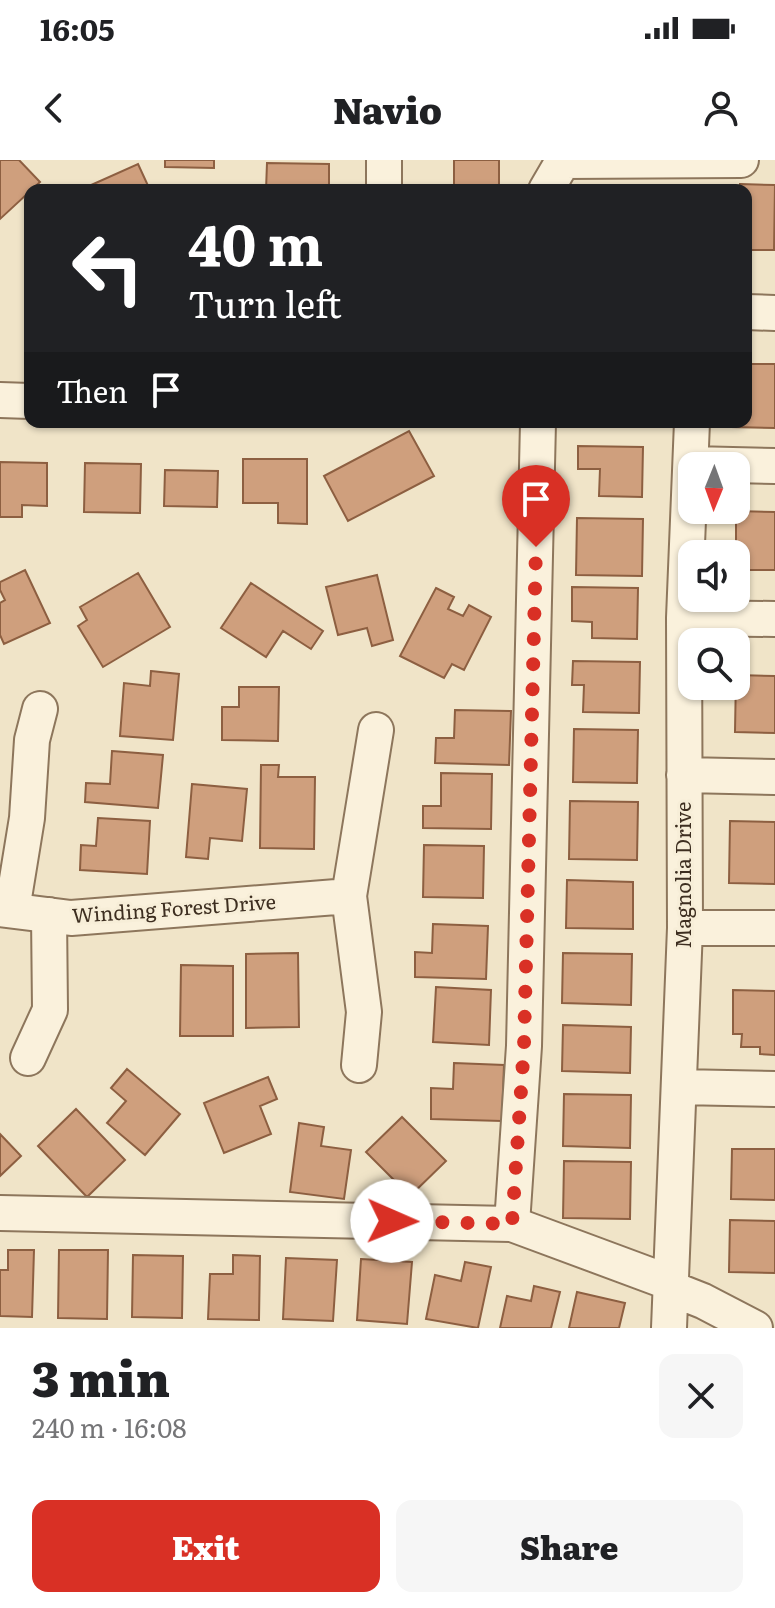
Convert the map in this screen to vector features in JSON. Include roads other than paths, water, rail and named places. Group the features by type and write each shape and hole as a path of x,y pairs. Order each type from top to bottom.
{"street":[{"path":"384,160 384,184"},
{"path":"550,184 563,161 741,160"},
{"path":"752,312 775,313"},
{"path":"0,400 24,401"},
{"path":"512,1224 524,1046 538,428"},
{"name":"Magnolia Drive","path":"691,452 692,428"},
{"path":"750,465 775,466"},
{"name":"Magnolia Drive","path":"669,1328 685,928 684,618 688,524"},
{"path":"684,618 775,619"},
{"path":"6,909 27,818 32,740 40,709"},
{"path":"359,1065 364,1012 349,896 376,730"},
{"path":"684,775 775,777"},
{"name":"Winding Forest Drive","path":"6,909 71,918 349,896"},
{"path":"28,1058 50,1010 49,915"},
{"path":"685,928 775,928"},
{"path":"679,1087 775,1089"},
{"path":"0,1213 512,1224 671,1286 755,1328"}]}
